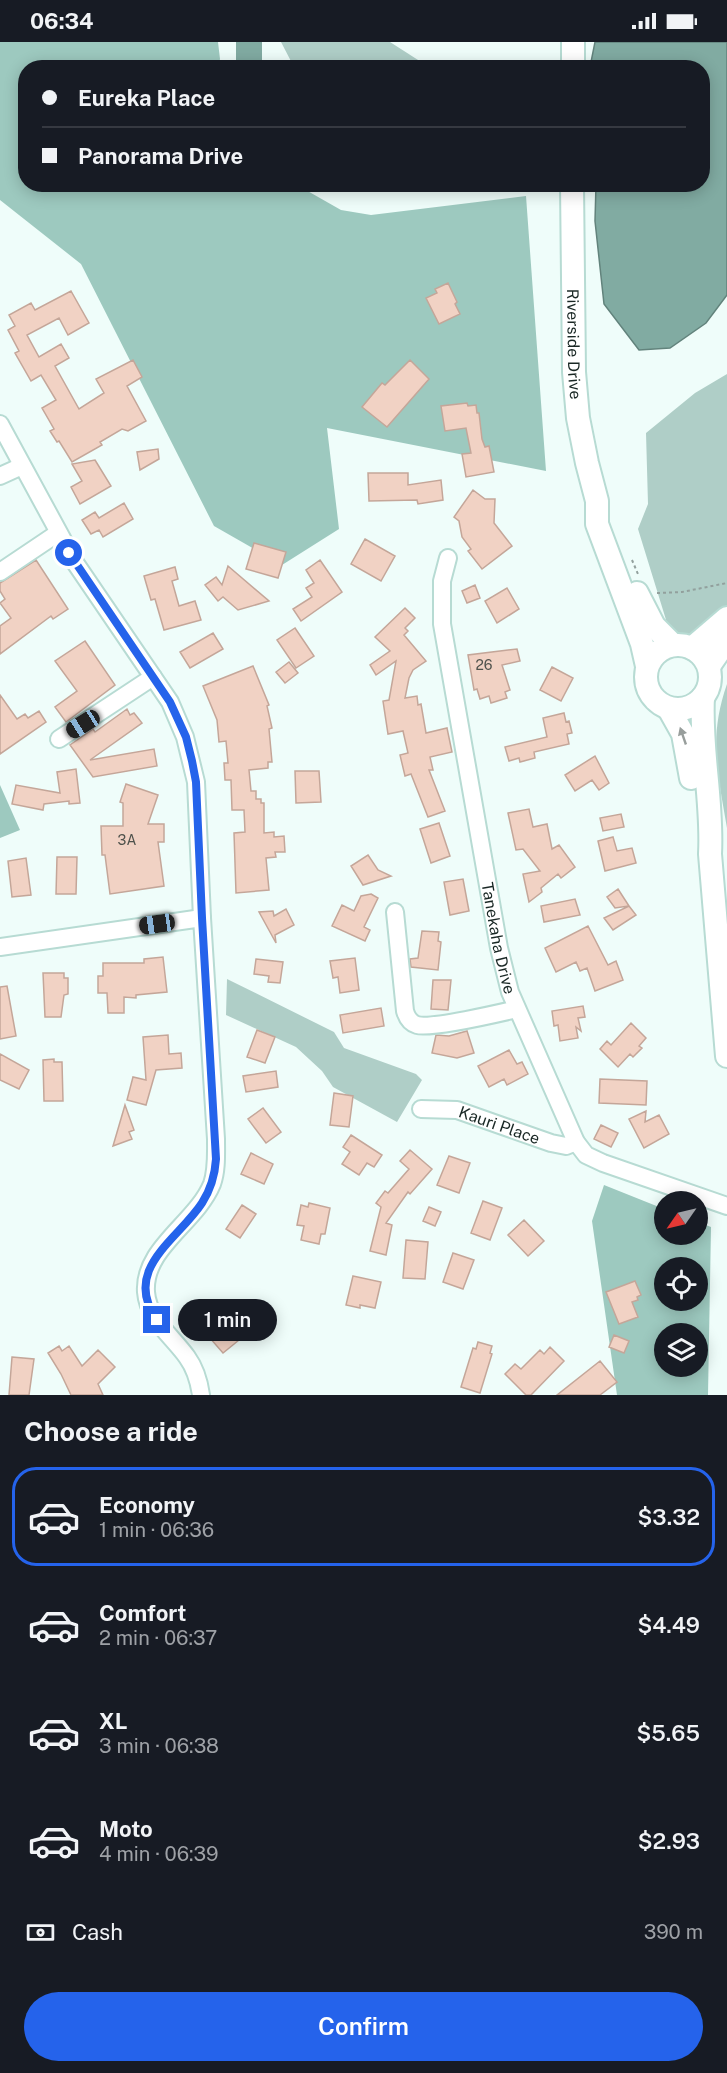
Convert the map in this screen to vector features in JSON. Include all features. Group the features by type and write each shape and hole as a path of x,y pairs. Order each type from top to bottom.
{"main road":[{"path":"573,42 573,60"},
{"name":"Riverside Drive","path":"572,192 574,372 578,418 597,501 597,524 642,644 647,666"},
{"name":"Riverside Drive","path":"597,501 609,520 646,614 654,626 682,646"},
{"path":"710,854 698,826 683,734 669,709 652,695 647,685 647,666 662,649 682,646 727,618"},
{"path":"709,666 727,640"},
{"path":"682,646 699,651 709,666 710,680 703,697 703,748 712,824 710,854 727,1056"},
{"path":"669,709 692,706 703,697"}],"street":[{"path":"0,424 76,564 170,702 186,737 196,782 216,1139 215,1170 213,1182 201,1204 159,1251 152,1263 146,1282 146,1294 152,1314 194,1369 201,1395"},
{"path":"0,477 22,466"},
{"path":"0,572 58,533"},
{"name":"Tanekaha Drive","path":"448,558 442,581 442,624 499,948 507,984 517,1009 576,1143 586,1155 727,1206"},
{"path":"59,739 153,677"},
{"path":"395,912 405,1011 413,1023 419,1026 434,1024 517,1009"},
{"path":"0,947 202,918"},
{"name":"Kauri Place","path":"421,1109 457,1110 551,1143 566,1146 576,1143"}],"path":[{"path":"632,560 639,577"},
{"path":"652,593 690,591 727,583"}],"shaded area":[{"path":"0,42 218,42 220,60 18,60 18,192 309,192 341,210 371,215 526,196 546,471 327,428 339,529 282,565 214,526 81,264 0,200"},
{"path":"281,42 390,42 418,60 290,60"},
{"path":"595,42 727,42 727,295 706,323 670,348 639,350 604,304 595,221 596,192 710,192 710,60 591,60"},
{"path":"727,374 727,612 688,640 671,636 638,529 648,504 646,433 695,393"},
{"path":"727,684 727,828 718,773 716,739 721,703"},
{"path":"0,785 20,830 0,838"},
{"path":"227,979 334,1032 344,1048 416,1074 422,1080 397,1122 333,1087 322,1071 296,1047 226,1015"},
{"path":"604,1185 654,1205 654,1245 708,1245 708,1226 711,1227 708,1395 617,1395 592,1221"}],"building":[{"path":"448,283 460,314 439,324 426,298 437,293 435,289"},
{"path":"71,291 89,323 68,335 59,318 27,335 39,357 61,344 69,358 55,366 79,409 104,393 96,379 133,360 142,377 127,386 146,421 128,431 122,429 100,442 102,445 72,462 50,431 54,429 42,408 56,400 41,375 31,381 15,353 19,351 8,330 15,326 9,315 31,303 35,310"},
{"path":"410,360 429,379 387,427 362,407 382,383 385,385"},
{"path":"467,403 468,406 476,405 482,439 485,447 489,446 494,472 466,477 462,454 471,453 466,428 445,431 441,406"},
{"path":"158,449 159,459 140,470 137,452"},
{"path":"95,460 111,486 80,504 71,487 82,481 72,464"},
{"path":"368,473 408,473 408,485 441,480 443,500 418,504 417,500 369,501"},
{"path":"473,490 485,499 495,499 494,523 512,546 482,569 468,551 471,549 462,537 459,521 454,517"},
{"path":"124,503 133,519 103,537 99,530 91,534 82,520 95,512 99,518"},
{"path":"365,539 395,556 381,581 351,564"},
{"path":"254,543 286,552 278,578 246,569"},
{"path":"36,560 68,609 53,619 51,616 0,654 0,626 11,618 0,603 5,599 0,591 0,583"},
{"path":"320,560 342,592 301,621 293,609 312,597 306,588 314,583 306,570"},
{"path":"228,566 269,601 238,610 223,597 218,601 205,585 216,577 222,585"},
{"path":"175,567 178,579 172,581 179,606 195,601 201,620 164,630 155,599 151,600 144,576"},
{"path":"475,585 480,598 467,603 462,591"},
{"path":"507,588 519,609 497,623 485,601"},
{"path":"405,608 415,618 405,628 408,631 404,635 426,661 413,670 405,698 417,696 418,705 421,704 426,733 447,728 452,752 430,757 433,770 429,770 445,811 428,817 411,774 405,776 400,755 408,753 403,731 388,734 383,701 389,700 396,661 376,675 370,665 390,651 375,637"},
{"path":"295,628 314,656 296,668 277,640"},
{"path":"213,633 223,649 190,668 180,652"},
{"path":"85,641 115,685 66,722 55,707 77,691 55,661"},
{"path":"517,649 520,661 502,665 510,690 505,692 507,698 491,703 489,696 480,699 477,689 474,690 468,655"},
{"path":"289,662 298,673 285,683 276,672"},
{"path":"253,666 269,705 267,706 272,728 269,729 272,762 268,762 268,768 249,770 251,791 256,791 256,799 261,799 261,803 264,803 264,833 274,832 274,837 284,836 285,852 275,852 276,857 266,858 269,890 236,893 234,833 245,832 244,810 232,810 231,780 225,780 224,763 228,763 226,741 219,742 217,720 203,686"},
{"path":"552,667 573,678 561,701 540,690"},
{"path":"0,695 17,719 25,714 28,718 39,711 46,722 0,754"},
{"path":"127,709 130,715 134,713 142,723 90,760 154,749 157,766 93,777 70,745 93,729 95,732"},
{"path":"564,713 572,733 567,734 569,744 534,752 535,758 520,762 519,758 509,761 505,747 547,737 543,718"},
{"path":"595,756 609,783 599,790 592,780 575,791 565,775"},
{"path":"76,769 80,803 69,804 69,801 44,804 43,810 12,804 16,785 60,793 57,772"},
{"path":"295,771 319,771 321,802 296,803"},
{"path":"126,784 158,795 148,824 164,824 164,842 158,842 164,886 110,894 105,855 102,855 101,826 123,826 123,803 120,802"},
{"path":"529,809 533,827 547,824 552,849 559,845 575,867 561,878 558,874 541,888 542,892 529,902 523,874 540,871 523,849 516,850 508,813"},
{"path":"621,814 624,827 603,831 600,818"},
{"path":"439,823 450,856 431,863 420,829"},
{"path":"613,837 617,851 632,848 636,863 605,871 598,841"},
{"path":"368,855 378,870 391,876 363,885 351,866"},
{"path":"57,857 77,857 76,894 56,894"},
{"path":"26,858 31,895 12,897 8,861"},
{"path":"463,879 469,911 450,915 444,882"},
{"path":"618,889 629,906 615,908 607,897"},
{"path":"371,894 378,898 364,927 370,930 365,941 332,926 342,905 354,911 361,896"},
{"path":"575,899 580,915 544,922 541,906"},
{"path":"629,906 636,915 613,930 604,918"},
{"path":"286,909 294,925 275,935 276,943 259,912 273,911 274,916"},
{"path":"588,926 608,965 616,961 623,980 595,991 587,968 580,971 576,962 556,972 545,948"},
{"path":"422,931 439,932 438,941 441,942 438,970 411,967 410,959 418,958"},
{"path":"163,957 167,992 136,995 136,998 124,997 124,1013 108,1013 107,993 98,993 98,976 103,976 103,963 144,963 144,959"},
{"path":"355,958 359,990 340,993 338,977 333,978 330,961"},
{"path":"256,959 283,962 280,983 268,982 269,976 254,974"},
{"path":"43,973 64,973 64,978 68,978 68,994 64,995 61,1017 45,1017"},
{"path":"433,980 451,980 448,1010 431,1009"},
{"path":"7,986 16,1036 0,1039 0,987"},
{"path":"583,1006 585,1017 578,1018 581,1031 576,1027 578,1038 560,1041 558,1025 554,1026 552,1011"},
{"path":"381,1008 384,1026 343,1033 340,1015"},
{"path":"631,1023 646,1038 639,1046 642,1048 633,1057 630,1054 618,1067 600,1049 607,1041 611,1045"},
{"path":"257,1030 275,1037 265,1063 247,1057"},
{"path":"467,1031 474,1053 457,1058 432,1053 436,1035 449,1036"},
{"path":"168,1035 169,1054 181,1053 182,1068 156,1070 146,1105 127,1100 133,1077 146,1080 143,1037"},
{"path":"509,1050 517,1064 522,1062 528,1074 507,1085 504,1079 489,1087 478,1066"},
{"path":"0,1054 29,1070 19,1089 0,1080"},
{"path":"54,1059 54,1062 62,1062 63,1101 44,1101 43,1060"},
{"path":"276,1071 278,1087 246,1092 243,1076"},
{"path":"600,1079 647,1081 646,1105 599,1103"},
{"path":"334,1093 353,1096 349,1127 330,1125"},
{"path":"125,1105 134,1130 129,1132 132,1139 113,1146"},
{"path":"263,1108 281,1132 266,1143 248,1119"},
{"path":"646,1111 645,1122 659,1115 669,1134 644,1148 629,1119"},
{"path":"601,1125 618,1133 611,1147 594,1139"},
{"path":"351,1135 382,1155 374,1167 367,1163 359,1175 342,1164 350,1152 343,1147"},
{"path":"410,1150 432,1169 410,1194 408,1192 386,1223 392,1225 386,1255 370,1251 381,1207 376,1203 385,1191 388,1193 409,1169 400,1161"},
{"path":"251,1153 273,1164 264,1184 241,1174"},
{"path":"449,1156 470,1163 459,1193 437,1185"},
{"path":"483,1201 502,1208 490,1240 471,1233"},
{"path":"309,1203 330,1208 325,1234 321,1234 319,1244 301,1240 304,1226 297,1225 301,1205 308,1207"},
{"path":"242,1205 256,1214 240,1238 226,1229"},
{"path":"429,1207 441,1212 435,1226 423,1221"},
{"path":"524,1220 544,1241 528,1256 508,1235"},
{"path":"406,1240 428,1242 425,1279 403,1278"},
{"path":"453,1253 474,1260 463,1289 443,1282"},
{"path":"353,1276 381,1282 375,1308 346,1305"},
{"path":"635,1281 641,1295 637,1297 638,1300 632,1302 638,1317 619,1324 606,1292"},
{"path":"214,1305 228,1322 231,1319 244,1336 223,1353 209,1337 216,1332 202,1314"},
{"path":"614,1335 629,1341 624,1353 609,1347"},
{"path":"478,1342 492,1346 490,1353 492,1354 480,1393 461,1387 473,1348 476,1349"},
{"path":"59,1346 62,1351 69,1346 82,1366 98,1350 115,1367 98,1384 103,1395 71,1395 48,1353"},
{"path":"550,1347 564,1361 531,1395 526,1395 505,1374 515,1364 521,1369 540,1350 544,1354"},
{"path":"12,1357 34,1359 29,1395 9,1395"},
{"path":"600,1361 617,1382 600,1395 557,1395"}],"waterway":[{"path":"249,42 249,60"}],"route":[{"path":"69,553 170,702 186,737 196,782 216,1159 213,1182 208,1193 159,1251 148,1272 146,1294 152,1314 157,1320"}]}
